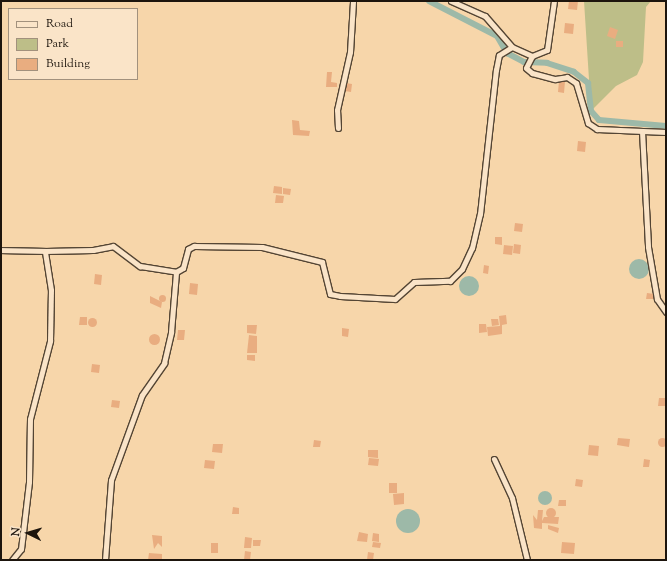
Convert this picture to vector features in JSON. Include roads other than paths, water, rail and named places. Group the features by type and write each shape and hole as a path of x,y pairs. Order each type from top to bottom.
{"street":[{"path":"338,128 337,110 350,52 353,1"},
{"path":"451,1 485,16 512,47 532,56"},
{"path":"554,1 547,50 532,56 526,68 532,73 555,79 567,77 576,83 588,123 598,129 666,132"},
{"path":"1,250 93,250 112,246 140,266 176,272 183,268 188,249 194,246 230,245 277,249 322,262 330,294 395,299 414,282 450,281 462,268 472,248 480,214 499,54 512,47"},
{"path":"642,131 648,247 657,299 666,312"},
{"path":"12,560 21,549 29,482 30,419 50,341 51,290 45,251"},
{"path":"105,560 111,480 142,395 164,363 171,332 176,272"},
{"path":"494,459 512,498 527,560"}],"waterway":[{"path":"429,1 497,36 507,53 524,62 547,63 574,72 588,83 591,111 599,120 666,126"}]}
